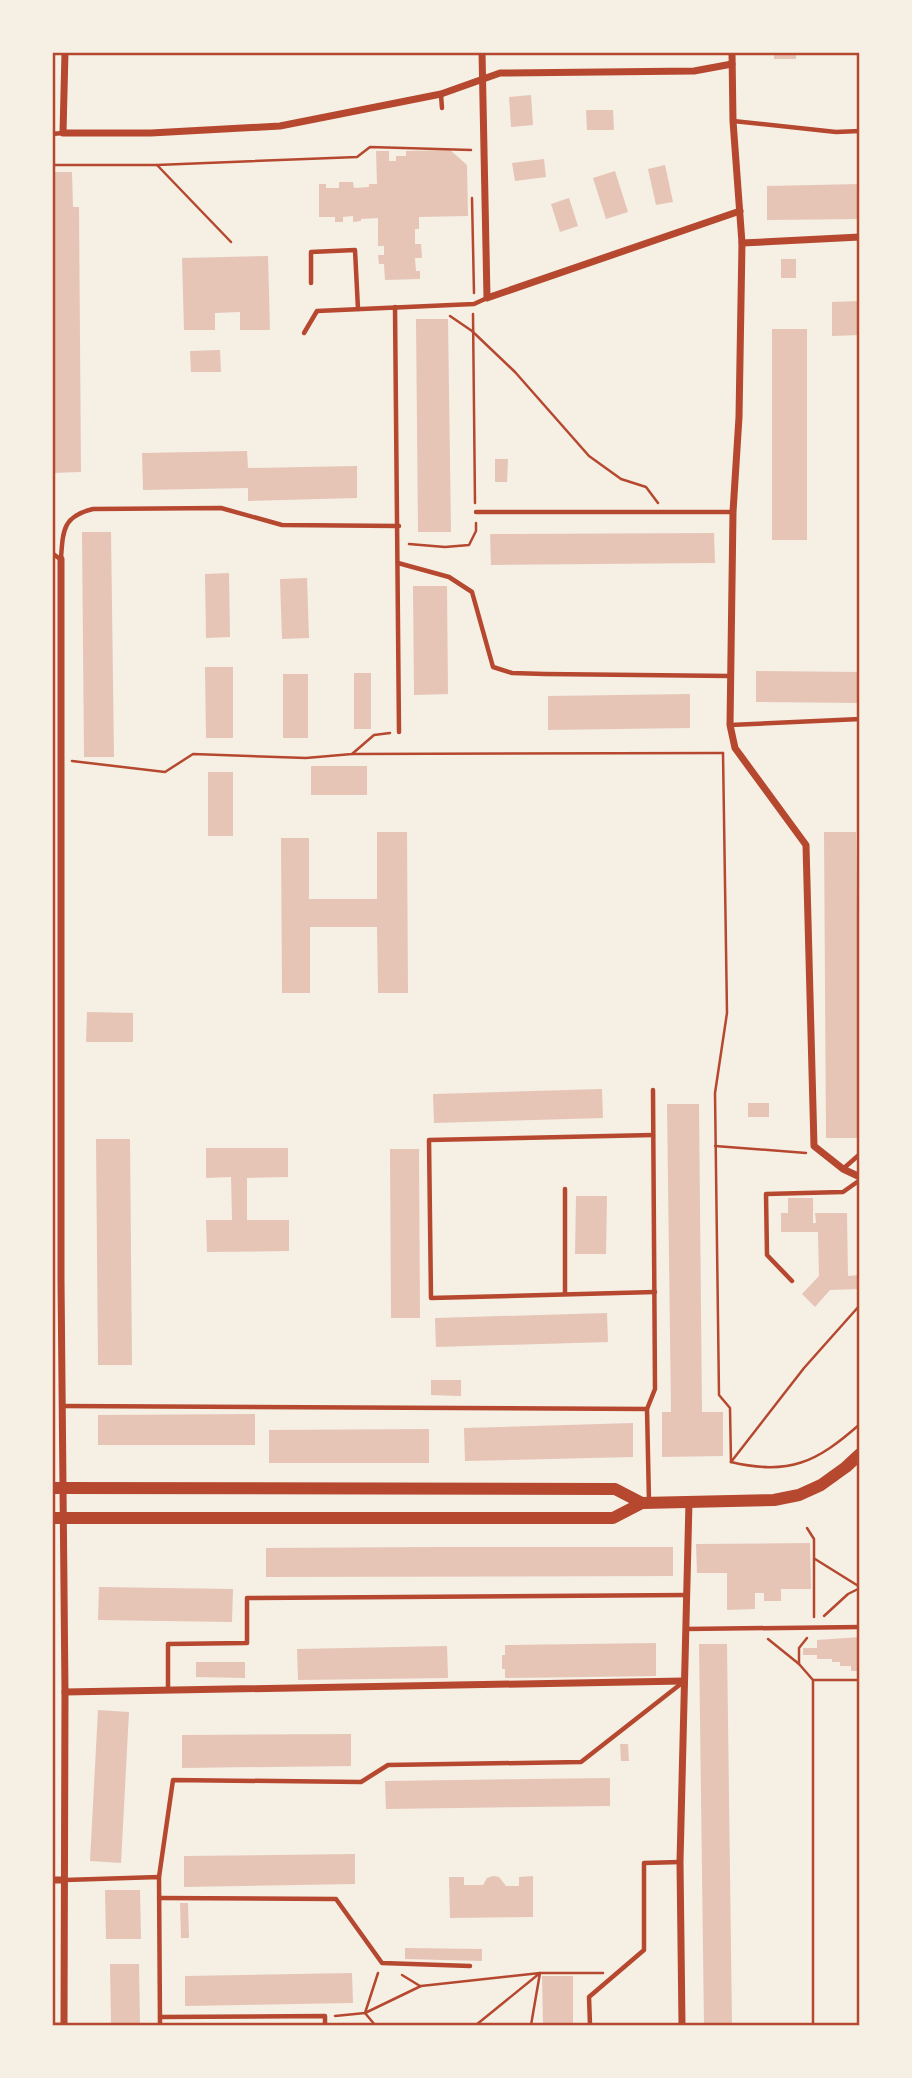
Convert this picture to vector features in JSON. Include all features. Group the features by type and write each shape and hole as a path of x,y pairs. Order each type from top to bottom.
{"main road":[{"path":"57,1488 615,1489 646,1503 774,1500 799,1495 821,1485 859,1454"},
{"path":"58,1518 613,1518 646,1503"}],"street":[{"path":"65,52 63,133 151,133 280,126 441,94 500,73 694,71 732,64"},
{"path":"482,52 487,298 740,211"},
{"path":"732,52 733,121 743,243 739,417 733,512 730,725 735,748 806,845 814,1146 859,1178"},
{"path":"743,243 847,240 859,237"},
{"path":"61,559 61,1113 57,1160 57,1280 62,1406 57,1488 65,1692 64,2025"},
{"path":"682,2025 680,1862 688,1503"},
{"path":"65,1692 684,1681"},
{"path":"52,1880 65,1880"}],"lane":[{"path":"441,94 442,108"},
{"path":"733,121 836,132 859,131"},
{"path":"52,134 63,133"},
{"path":"311,283 311,252 355,250 358,309"},
{"path":"304,333 317,311 474,304 487,298"},
{"path":"395,307 399,732"},
{"path":"61,559 62,536 68,521 78,512 93,509 221,508 282,525 399,526"},
{"path":"476,512 733,512"},
{"path":"52,553 61,559"},
{"path":"398,563 449,577 472,592 494,667 512,673 730,676"},
{"path":"730,725 859,719"},
{"path":"646,1503 647,1409 655,1389 653,1090"},
{"path":"52,1111 61,1113"},
{"path":"653,1135 429,1140 431,1298 655,1292"},
{"path":"843,1169 859,1154"},
{"path":"792,1281 767,1255 766,1194 843,1192 859,1178"},
{"path":"565,1189 565,1294"},
{"path":"62,1406 647,1409"},
{"path":"168,1690 168,1644 247,1643 247,1598 687,1595"},
{"path":"685,1629 859,1627"},
{"path":"160,2025 159,1877 173,1780 361,1782 388,1765 581,1762 684,1681"},
{"path":"590,2025 589,1997 644,1950 645,1863 680,1862"},
{"path":"65,1880 159,1877"},
{"path":"159,1898 336,1899 382,1963 470,1966"},
{"path":"160,2017 325,2017 325,2025"},
{"path":"52,2025 64,2025"}],"path":[{"path":"52,165 157,165 357,157 370,147 471,148 471,161"},
{"path":"157,165 231,242"},
{"path":"398,543 445,547 469,545 476,531 473,492 472,187"},
{"path":"436,306 472,331 515,372 589,456 621,479 646,487 664,511"},
{"path":"730,725 723,732 727,1013 715,1093 715,1146 719,1395 730,1408 731,1462"},
{"path":"352,754 374,735 399,732"},
{"path":"61,760 165,772 192,754 306,758 352,754 723,753"},
{"path":"715,1146 807,1153 814,1146"},
{"path":"731,1462 804,1368 859,1306"},
{"path":"731,1462 750,1467 793,1466 810,1461 836,1446 859,1424"},
{"path":"807,1528 814,1539 814,1628"},
{"path":"799,1664 799,1648 814,1628 848,1594 859,1587 814,1559"},
{"path":"754,1629 799,1664 813,1680 813,2025"},
{"path":"813,1680 859,1680"},
{"path":"365,2013 382,1963 421,1986"},
{"path":"325,2017 365,2013 421,1986 540,1973 617,1972"},
{"path":"475,2025 540,1973"},
{"path":"531,2025 540,1973"},
{"path":"365,2013 375,2025"}],"building":[{"path":"774,52 796,52 796,59 774,59"},
{"path":"531,95 533,125 511,127 509,97"},
{"path":"586,110 613,110 614,130 587,130"},
{"path":"450,150 467,165 468,216 419,217 419,229 415,229 415,244 421,244 422,258 415,258 420,279 385,280 384,264 379,264 378,255 384,255 384,246 378,246 378,218 353,222 353,216 343,217 343,222 335,222 335,217 319,217 319,184 326,184 326,188 339,188 339,182 353,182 354,188 377,184 376,151 389,151 389,161 396,161 396,156 406,156 406,151"},
{"path":"544,159 546,177 515,181 512,163"},
{"path":"665,165 673,202 656,205 648,169"},
{"path":"615,171 628,212 606,219 593,178"},
{"path":"52,172 72,172 73,207 79,207 81,472 52,473"},
{"path":"860,184 860,219 767,220 767,186"},
{"path":"569,198 578,226 560,232 551,204"},
{"path":"268,256 270,330 240,330 240,312 215,313 215,330 184,330 182,258"},
{"path":"781,259 796,259 796,278 781,278"},
{"path":"860,301 860,335 832,336 832,302"},
{"path":"416,319 448,319 451,532 418,532"},
{"path":"772,329 807,329 807,540 772,540"},
{"path":"220,350 221,372 191,372 190,351"},
{"path":"247,451 248,468 357,466 357,498 248,501 248,488 143,490 142,453"},
{"path":"495,459 508,459 507,482 495,482"},
{"path":"82,532 111,532 114,757 84,757"},
{"path":"714,533 715,563 491,565 490,534"},
{"path":"229,573 230,637 206,638 205,574"},
{"path":"307,578 309,638 282,639 280,579"},
{"path":"413,586 447,586 448,694 414,695"},
{"path":"205,667 233,667 233,738 206,738"},
{"path":"756,671 860,672 860,703 756,702"},
{"path":"354,673 371,673 371,729 354,729"},
{"path":"283,674 308,674 308,738 283,738"},
{"path":"690,694 690,728 548,730 548,696"},
{"path":"311,766 367,766 367,795 311,795"},
{"path":"208,772 233,772 233,836 208,836"},
{"path":"377,832 407,832 408,993 378,993 377,927 310,927 310,993 282,993 281,838 309,838 309,899 377,899"},
{"path":"824,832 856,832 860,1138 826,1138"},
{"path":"87,1012 133,1013 133,1042 86,1042"},
{"path":"602,1089 603,1118 434,1123 433,1094"},
{"path":"748,1103 769,1103 769,1117 748,1117"},
{"path":"667,1104 699,1104 702,1412 723,1412 723,1456 662,1457 662,1412 671,1412"},
{"path":"96,1139 130,1139 132,1365 98,1365"},
{"path":"206,1148 288,1148 288,1177 247,1178 247,1220 289,1220 289,1251 207,1252 206,1220 232,1220 231,1177 206,1178"},
{"path":"390,1149 419,1149 420,1318 391,1318"},
{"path":"576,1196 607,1196 606,1254 575,1254"},
{"path":"788,1198 813,1198 813,1223 816,1223 815,1213 847,1213 848,1276 860,1275 860,1289 830,1290 815,1307 802,1294 819,1276 818,1232 781,1232 781,1213 788,1213"},
{"path":"607,1313 608,1342 436,1347 435,1318"},
{"path":"431,1380 461,1380 461,1396 431,1395"},
{"path":"255,1414 255,1445 98,1445 98,1415"},
{"path":"633,1423 633,1457 465,1461 464,1428"},
{"path":"429,1429 429,1463 269,1463 269,1430"},
{"path":"810,1543 811,1589 781,1589 781,1601 764,1601 764,1593 755,1593 755,1609 727,1610 727,1573 697,1573 696,1544"},
{"path":"673,1547 673,1576 266,1577 266,1548"},
{"path":"99,1587 233,1589 232,1622 98,1620"},
{"path":"860,1637 860,1671 851,1671 851,1666 840,1666 840,1662 832,1662 832,1659 803,1655 803,1648 817,1648 817,1640"},
{"path":"656,1643 656,1676 505,1678 505,1669 502,1669 505,1645"},
{"path":"699,1644 727,1644 732,2025 704,2025"},
{"path":"447,1646 448,1678 298,1680 297,1649"},
{"path":"196,1662 245,1662 245,1678 196,1677"},
{"path":"98,1710 129,1712 121,1863 90,1861"},
{"path":"351,1734 351,1766 182,1768 182,1735"},
{"path":"620,1744 628,1744 629,1761 621,1761"},
{"path":"610,1778 610,1806 386,1809 385,1781"},
{"path":"355,1854 355,1884 184,1887 184,1856"},
{"path":"533,1876 533,1917 450,1918 449,1877 464,1877 464,1885 483,1885 487,1878 499,1877 506,1886 519,1886 519,1877"},
{"path":"105,1890 140,1890 141,1939 106,1939"},
{"path":"180,1903 188,1903 189,1938 181,1938"},
{"path":"405,1948 482,1949 482,1961 405,1959"},
{"path":"110,1964 139,1964 140,2025 111,2025"},
{"path":"352,1973 353,2003 185,2006 185,1976"},
{"path":"542,1976 573,1976 573,2025 543,2025"}]}
